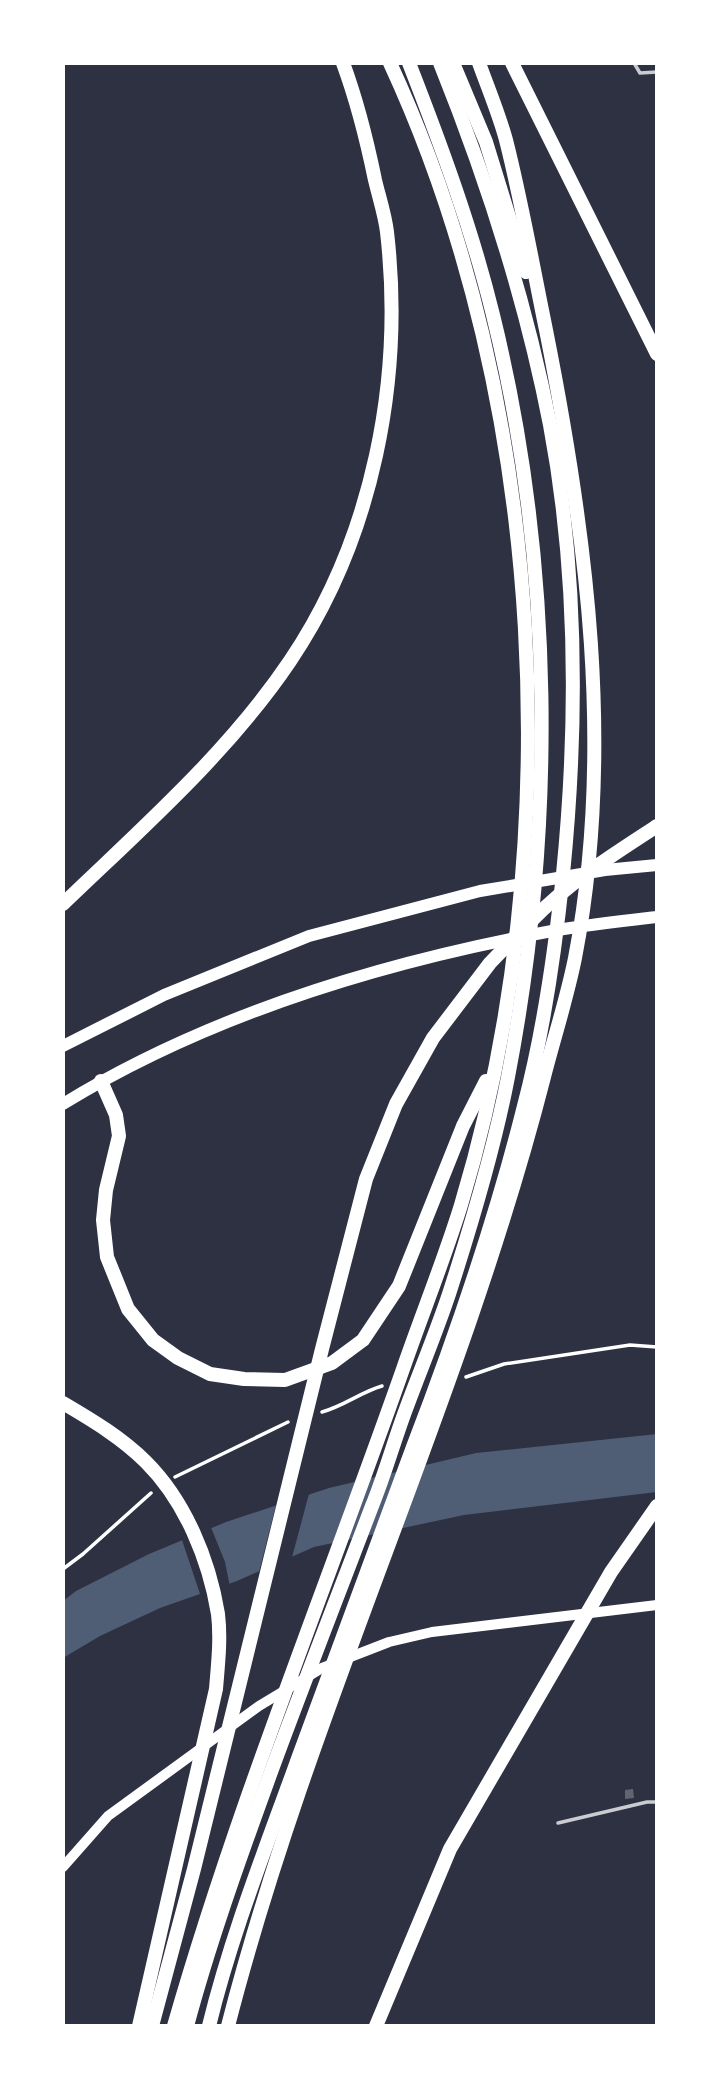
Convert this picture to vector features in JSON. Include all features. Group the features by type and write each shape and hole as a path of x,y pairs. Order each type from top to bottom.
{"highway":[{"path":"63,904 230,739 289,662 328,597 353,532 377,453 388,380 392,299 386,229 368,149 344,63"},
{"path":"187,2026 240,1839 460,1206 496,1061 509,993 535,747 523,598 508,463 487,358 450,219 411,109 390,63"},
{"path":"174,2026 203,1924 240,1839 374,1503 448,1297 496,1131 528,959 537,870 535,747 538,605 527,507 513,413 493,314 462,206 409,63"},
{"path":"228,2026 292,1792 439,1378 504,1180 526,1102 555,953 573,747 572,620 564,523 550,427 519,292 480,164 440,63"},
{"path":"453,63 486,142 549,344"},
{"path":"209,2026 236,1930 292,1792 482,1290 521,1168 575,960 591,845 594,748 591,620 582,538 559,392 505,135 479,63"},
{"path":"512,63 657,354"},
{"path":"152,2026 194,1870 366,1179 396,1104 433,1038 490,963 545,906 596,865 657,826"},
{"path":"63,1046 164,995 309,936 480,891 605,870 657,865"},
{"path":"63,1104 101,1081 217,1027 306,993 431,956 553,931 657,917"},
{"path":"101,1081 117,1115 119,1136 106,1190 103,1220 107,1257 128,1309 153,1340 178,1359 210,1374 244,1379 285,1380 332,1363 363,1340 399,1286 463,1126 496,1061"},
{"path":"63,1403 119,1440 161,1480 187,1519 209,1576 218,1616 216,1689 139,2026"},
{"path":"376,2026 450,1849 611,1572 657,1506"}],"main road":[{"path":"63,1867 107,1816 259,1706 323,1668 389,1642 432,1632 657,1605"}],"lane":[{"path":"634,63 640,73 657,72"},
{"path":"558,1823 657,1802"}],"path":[{"path":"460,1378 504,1364 630,1345 657,1347"},
{"path":"311,1415 335,1409 371,1390 387,1385"},
{"path":"167,1482 298,1419"},
{"path":"63,1569 144,1497 156,1490"}],"water":[{"path":"657,1434 657,1492 464,1515 314,1547 237,1581 160,1608 100,1636 63,1658 63,1601 76,1591 149,1554 226,1522 329,1488 476,1453"}],"pier":[{"path":"310,1490 291,1561 258,1576 277,1501"},
{"path":"210,1525 225,1562 230,1587 201,1597 181,1537"}],"building":[{"path":"633,1789 634,1798 625,1799 625,1790"}]}
